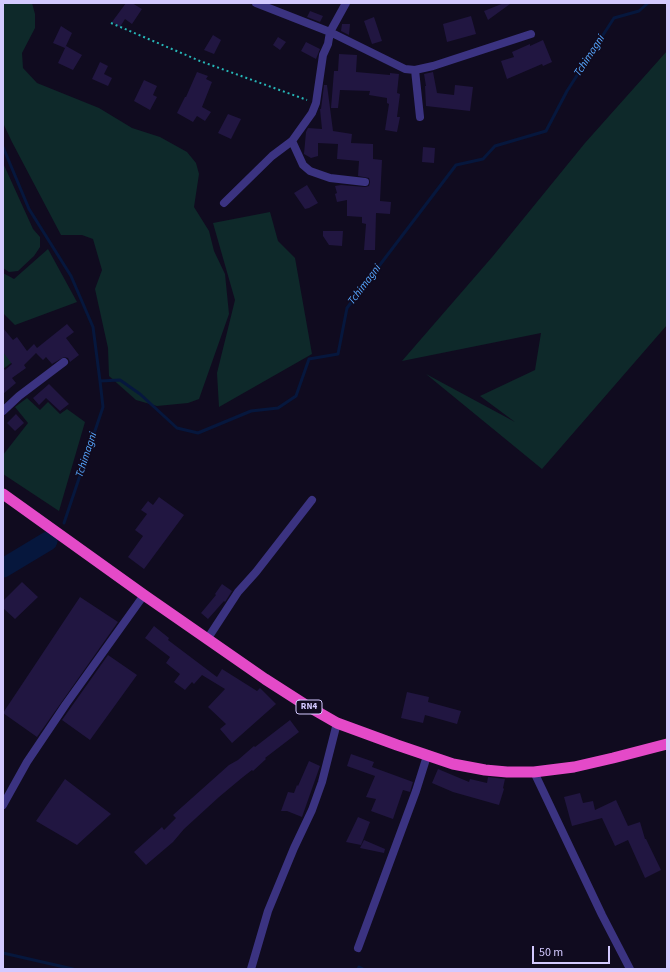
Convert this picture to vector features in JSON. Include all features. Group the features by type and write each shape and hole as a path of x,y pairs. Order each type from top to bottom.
{"highway":[{"name":"RN4","path":"3,494 144,595 304,704 337,722 427,756 453,764 485,770 534,772 574,767 667,744"}],"street":[{"path":"256,3 330,32 405,69 415,70 433,66 531,34"},
{"path":"224,203 272,156 292,141 312,113 316,103 323,55 328,44 330,32 346,3"},
{"path":"415,70 420,117"},
{"path":"292,141 303,165 310,170 330,178 365,182"},
{"path":"3,411 19,396 64,362"},
{"path":"208,638 238,592 256,572 312,500"},
{"path":"3,805 27,762 144,595"},
{"path":"251,969 268,911 320,789 337,722"},
{"path":"358,948 416,791 427,756"},
{"path":"534,772 630,969"}],"path":[{"path":"111,24 200,61 316,103"}],"green space":[{"path":"3,3 32,3 35,14 35,28 22,53 23,68 37,83 99,108 132,128 160,137 187,152 196,163 199,174 194,207 209,231 214,251 225,274 229,314 199,399 188,403 157,406 136,400 109,376 108,348 95,289 102,270 93,239 82,235 61,235 3,123"},
{"path":"667,51 667,325 542,469 426,374 515,422 480,396 535,370 541,333 402,361 493,256 585,143"},
{"path":"3,163 33,229 40,237 40,247 34,256 18,271 9,272 3,268"},
{"path":"270,212 278,241 295,258 312,354 219,407 217,373 235,300 213,223"},
{"path":"48,249 77,302 15,325 3,313 3,273 14,279"},
{"path":"3,348 22,355 3,369"},
{"path":"27,398 40,410 48,402 60,414 67,409 85,422 59,511 3,474 3,455 28,423 15,407"}],"building":[{"path":"126,3 132,3 142,9 132,24 125,19 120,27 112,22"},
{"path":"504,3 510,4 488,20 484,11"},
{"path":"310,11 323,16 320,22 307,17"},
{"path":"471,16 476,34 447,42 443,24"},
{"path":"374,17 382,41 372,44 364,21"},
{"path":"342,24 350,24 349,35 341,31"},
{"path":"61,26 72,33 65,48 53,43"},
{"path":"213,35 221,40 214,54 204,50"},
{"path":"278,37 286,42 280,50 273,45"},
{"path":"543,40 552,62 543,66 542,64 507,79 501,61 514,57 512,52"},
{"path":"306,42 320,49 316,59 301,51"},
{"path":"66,46 82,55 73,70 58,63"},
{"path":"339,54 357,55 356,72 390,75 390,73 399,74 397,93 400,94 397,117 400,117 397,132 385,130 389,104 387,103 387,98 369,95 370,91 340,90 338,108 331,108 334,71 338,71"},
{"path":"100,62 108,66 104,74 112,78 108,86 92,79"},
{"path":"197,72 208,76 206,79 212,82 202,107 211,112 205,121 197,116 193,122 177,113"},
{"path":"433,72 437,93 454,95 455,85 473,87 470,111 426,106 426,86 424,74"},
{"path":"144,80 157,86 153,95 157,97 150,110 134,101"},
{"path":"324,85 327,85 333,131 352,134 351,143 373,144 373,159 382,160 380,201 391,202 390,214 376,213 375,250 364,250 366,224 362,223 362,217 347,216 347,200 337,202 335,194 337,193 335,186 369,186 369,178 358,176 359,161 337,159 338,144 318,143 318,156 311,158 304,154 306,132 308,128 322,129 320,109"},
{"path":"228,114 241,119 231,139 218,133"},
{"path":"423,147 435,148 434,163 422,162"},
{"path":"307,185 318,203 305,209 294,193"},
{"path":"323,231 343,231 342,246 329,245 323,236"},
{"path":"67,324 74,332 66,338 79,355 70,362 68,358 64,357 52,364 46,357 43,360 36,353 24,365 26,368 12,378 16,383 3,394 3,368 5,370 12,364 3,352 3,328 13,340 17,337 27,351 34,344 37,348"},
{"path":"49,384 69,404 60,411 46,398 39,405 33,398"},
{"path":"16,414 24,423 15,431 7,423"},
{"path":"159,497 184,515 144,569 128,557 143,536 135,530 147,514 141,510 148,501 153,505"},
{"path":"22,582 38,597 15,619 3,608 3,601"},
{"path":"222,584 232,591 225,602 224,601 208,619 201,613 216,595 215,594"},
{"path":"80,597 118,622 37,737 3,713"},
{"path":"154,626 169,638 168,640 217,677 222,669 257,691 260,688 276,704 232,743 220,729 226,724 208,707 225,689 202,675 194,684 192,682 185,690 174,682 180,674 166,663 170,657 145,638"},
{"path":"108,655 137,675 90,740 62,720"},
{"path":"407,692 429,697 428,702 461,711 457,724 425,715 423,723 401,718"},
{"path":"290,720 299,732 265,758 266,759 253,771 252,770 219,797 184,829 173,842 146,865 134,852 162,827 164,830 176,818 173,815 229,765 238,760 254,746 255,747"},
{"path":"351,754 374,762 372,767 413,782 410,792 403,790 393,819 371,811 376,799 366,797 375,776 347,766"},
{"path":"309,761 320,766 302,817 287,811 281,811 288,792 294,793"},
{"path":"438,769 469,782 470,779 487,783 488,777 505,779 504,789 499,805 453,792 432,783"},
{"path":"65,779 111,814 77,845 36,821"},
{"path":"580,793 583,803 593,801 595,810 616,800 628,826 640,822 645,839 661,870 645,878 628,840 615,846 602,818 572,826 564,797"},
{"path":"358,817 370,822 361,845 346,842"},
{"path":"364,840 385,849 384,853 360,848"}],"waterway":[{"name":"Tchimagni","path":"64,523 103,407 100,381 120,380 140,394 177,428 198,433 251,411 278,408 296,396 309,359 338,354 347,308 456,165 483,159 495,146 546,131 567,91 614,18 639,11 648,3"},
{"path":"3,147 29,209 71,276 93,327 100,381"},
{"name":"Tchimagni","path":"3,568 48,541"},
{"path":"3,953 73,969"},
{"path":"358,969 359,967 363,969"}]}
